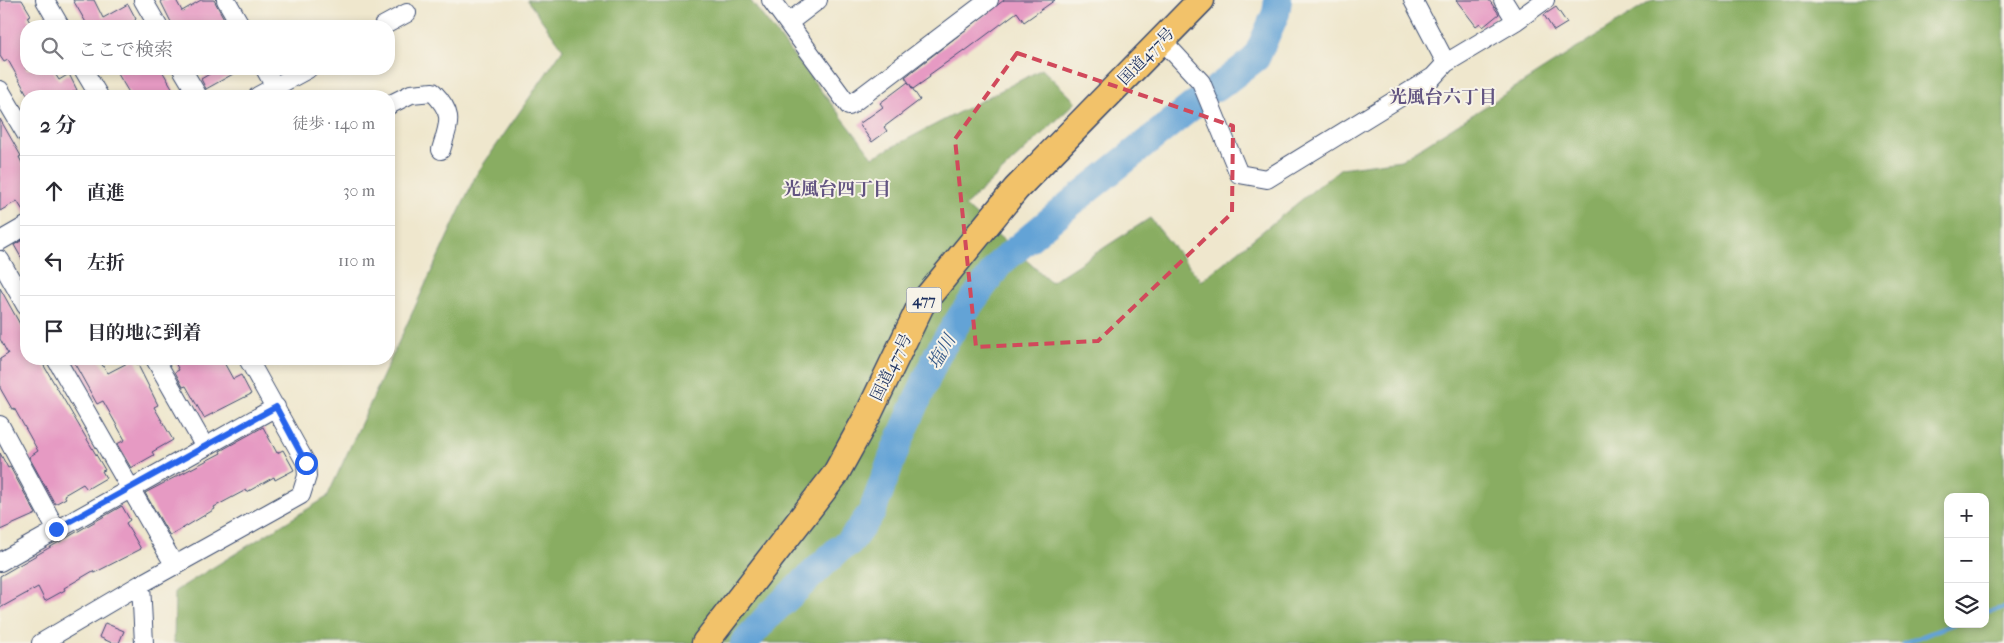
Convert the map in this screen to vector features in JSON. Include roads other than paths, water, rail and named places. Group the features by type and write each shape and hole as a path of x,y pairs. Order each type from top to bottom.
{"highway":[{"name":"国道477号","path":"705,643 835,475 868,414 921,305 1016,190 1201,0"}],"street":[{"path":"45,0 57,20"},
{"path":"143,0 155,20"},
{"path":"226,0 238,20"},
{"path":"771,0 849,106 989,0"},
{"path":"788,22 818,0"},
{"path":"1413,0 1446,63"},
{"path":"1503,0 1516,21"},
{"path":"1162,40 1201,82 1239,174 1266,179 1433,77 1446,63 1516,21 1545,0"},
{"path":"395,20 407,13"},
{"path":"86,75 95,90"},
{"path":"186,75 194,90"},
{"path":"268,75 275,87"},
{"path":"269,90 297,75"},
{"path":"0,90 20,124"},
{"path":"395,102 411,94 433,92 445,104 449,121 441,150"},
{"path":"0,241 20,229"},
{"path":"0,260 20,295"},
{"path":"59,365 175,566"},
{"path":"158,365 205,447"},
{"path":"41,643 301,495 307,476 306,463 252,365"},
{"path":"0,562 276,407"},
{"path":"0,425 56,529"},
{"path":"142,584 144,643"}],"waterway":[{"name":"塩川","path":"1217,88 1256,58 1276,13 1278,0"},
{"name":"塩川","path":"744,643 770,614 839,549 850,542 872,512 896,448 938,353 962,315 1000,263 1071,203 1196,103"},
{"path":"1989,611 2004,608"},
{"path":"1904,643 1944,628"}],"district":[{"name":"光風台六丁目","path":"1443,97"},
{"name":"光風台四丁目","path":"837,189"}]}
